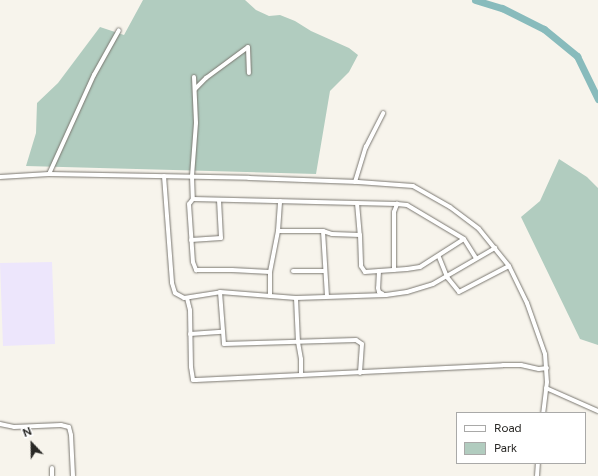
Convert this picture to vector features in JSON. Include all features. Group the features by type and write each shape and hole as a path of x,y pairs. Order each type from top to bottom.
{"street":[{"path":"49,174 94,75 118,30"},
{"path":"195,89 206,78 248,47 248,74"},
{"path":"194,77 196,123 192,176 193,199 189,204 193,262 196,270 270,272"},
{"path":"355,182 366,147 383,113"},
{"path":"0,176 49,174 192,176 355,182 413,186 424,191 479,229 509,266 527,303 540,336 547,368 543,412"},
{"path":"164,176 172,283 177,296 187,298 220,292 296,298 386,295 424,288 447,277 476,258 495,248"},
{"path":"193,199 357,202 407,206 464,239 476,258"},
{"path":"191,240 221,238 220,200"},
{"path":"270,296 270,272 278,231 280,201"},
{"path":"357,202 362,270 379,271 420,267 439,257 464,239"},
{"path":"394,270 394,212 397,204"},
{"path":"278,231 323,230 332,234 360,235"},
{"path":"323,230 327,296"},
{"path":"439,257 447,277 459,292 509,266"},
{"path":"293,271 325,271"},
{"path":"379,271 378,288 380,293 386,295"},
{"path":"220,292 224,344 360,341 362,344 360,373"},
{"path":"187,298 190,304 193,380 503,365 521,365 539,369 547,368"},
{"path":"296,298 301,375"},
{"path":"190,334 222,332"},
{"path":"546,388 598,411"},
{"path":"0,424 14,428 61,425 69,427 71,435 73,476"},
{"path":"537,476 538,464"},
{"path":"52,468 52,476"}],"shaded area":[{"path":"52,262 55,344 3,346 0,263"}],"green space":[{"path":"143,0 245,0 256,10 269,16 280,15 295,21 311,31 349,48 358,55 349,72 330,91 316,174 26,166 36,133 37,103 58,83 100,27 124,35"},
{"path":"559,159 587,177 598,188 598,345 580,339 521,217 540,201"}],"waterway":[{"path":"475,0 502,8 544,29 577,56 598,99"}]}
